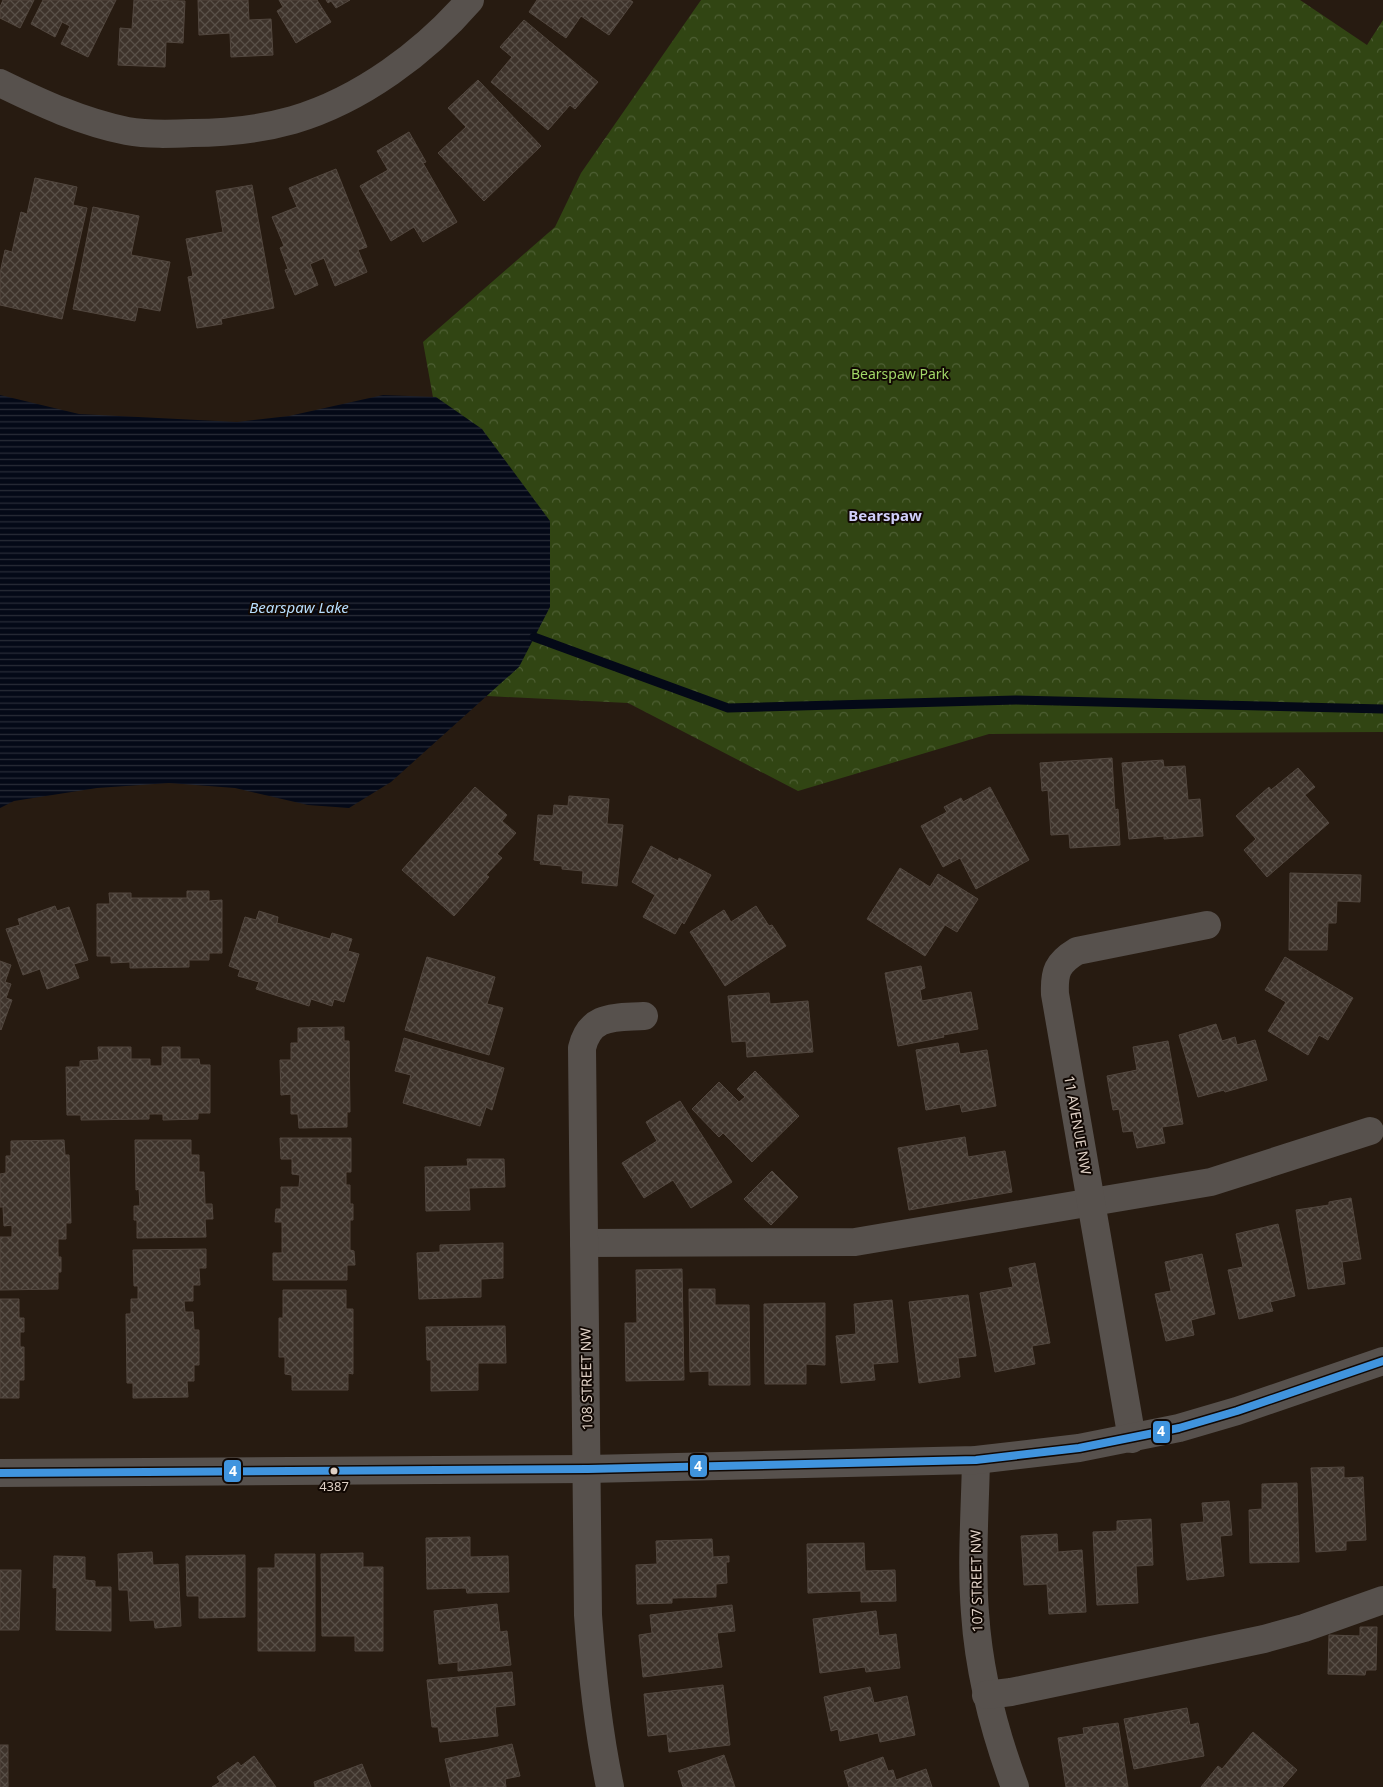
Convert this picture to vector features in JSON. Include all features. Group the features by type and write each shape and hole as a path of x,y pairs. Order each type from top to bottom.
{"street":[{"path":"0,83 36,101 83,120 129,131 174,134 213,133 254,128 293,120 327,107 369,86 410,58 449,25 470,0"},
{"name":"11 AVENUE NW","path":"1132,1439 1055,994 1055,978 1058,967 1072,954 1091,947 1207,925"},
{"name":"108 STREET NW","path":"610,1787 597,1715 588,1615 588,1468 582,1048 584,1037 601,1020 644,1016"},
{"path":"584,1243 855,1242 1211,1182 1370,1131"},
{"path":"0,1473 588,1468 976,1460 1079,1448 1132,1439 1179,1428 1237,1411 1383,1360"},
{"name":"107 STREET NW","path":"976,1460 974,1612 986,1695 1000,1745 1015,1787"},
{"path":"986,1695 1011,1692 1264,1638 1304,1628 1383,1600"}],"green space":[{"name":"Bearspaw Park","path":"701,0 1300,0 1367,45 1383,20 1383,732 989,734 798,791 628,703 487,696 423,342 555,227 581,173"}],"water":[{"name":"Bearspaw Lake","path":"0,395 79,414 237,422 289,416 383,395 436,397 482,429 550,521 550,607 519,667 391,782 349,808 308,805 235,788 169,783 97,788 14,801 0,808"}],"building":[{"path":"3,0 34,0 20,28 0,18 0,7"},
{"path":"43,0 116,0 88,57 61,44 70,26 62,22 55,37 31,24"},
{"path":"134,0 185,1 183,43 166,42 165,67 118,65 120,28 132,29"},
{"path":"198,0 248,0 249,20 271,19 273,55 231,57 230,33 199,35"},
{"path":"279,0 317,0 331,22 296,43 277,11 283,7"},
{"path":"326,0 350,0 336,8 331,1 328,3"},
{"path":"537,0 630,0 633,2 609,35 581,16 566,38 529,12"},
{"path":"524,20 598,82 575,109 570,105 548,130 491,82 512,57 500,47"},
{"path":"478,80 541,146 484,201 438,153 466,127 448,108"},
{"path":"409,132 426,162 423,163 457,222 423,242 414,227 391,241 360,186 388,170 377,151"},
{"path":"336,169 367,247 358,250 367,272 335,286 324,258 310,264 318,285 295,295 285,270 288,269 280,248 284,246 272,217 297,207 289,188"},
{"path":"35,178 77,187 73,205 87,208 62,319 0,305 0,273 5,250 12,252 21,212 27,214"},
{"path":"252,185 274,308 221,319 222,324 197,328 188,277 193,276 186,239 223,232 216,191"},
{"path":"93,207 139,216 131,255 170,262 160,311 138,307 135,321 73,309"},
{"path":"1112,758 1115,810 1118,809 1120,845 1070,848 1069,834 1051,835 1048,790 1042,791 1040,763"},
{"path":"1163,760 1164,767 1185,766 1188,800 1200,799 1203,836 1164,839 1164,836 1129,839 1122,763"},
{"path":"1298,768 1315,787 1305,795 1329,823 1267,877 1244,850 1256,839 1236,816 1269,787 1271,790"},
{"path":"475,787 507,815 502,821 516,833 497,854 502,858 486,875 489,877 454,916 402,870"},
{"path":"990,787 1029,860 976,889 960,858 943,867 921,826 947,812 944,807 961,798 963,802"},
{"path":"569,796 609,799 607,824 623,825 617,886 582,883 583,871 562,869 562,866 540,864 541,861 534,860 538,815 553,816 554,805 568,806"},
{"path":"651,846 678,861 679,858 711,875 684,924 682,922 675,934 643,917 655,895 632,882"},
{"path":"900,868 930,887 938,874 978,899 957,932 945,925 925,956 867,919"},
{"path":"1290,873 1361,875 1360,902 1337,901 1336,923 1328,923 1327,950 1289,950"},
{"path":"187,891 209,891 209,901 222,900 222,953 209,953 209,960 189,960 189,967 130,968 130,962 111,963 111,956 97,956 97,904 110,904 109,893 131,893 131,898 187,898"},
{"path":"55,906 57,911 69,907 88,960 74,964 79,978 47,989 40,969 23,975 6,929 20,925 18,919"},
{"path":"756,906 769,926 772,925 786,946 725,986 690,932 724,910 731,922"},
{"path":"259,911 278,917 277,923 330,939 332,933 352,939 348,951 359,954 344,1002 334,999 332,1006 311,999 309,1006 256,989 259,982 238,976 240,970 229,966 245,917 256,920"},
{"path":"427,957 495,977 487,1004 503,1008 489,1055 405,1030"},
{"path":"1285,957 1353,998 1328,1040 1319,1035 1308,1055 1268,1031 1286,1002 1265,990"},
{"path":"0,961 11,965 5,982 11,984 6,998 12,1000 1,1030 0,1029"},
{"path":"921,966 925,988 920,990 922,1001 971,992 978,1029 898,1046 885,973"},
{"path":"769,993 770,1004 808,1001 813,1052 747,1057 746,1041 732,1042 728,996"},
{"path":"1216,1024 1222,1041 1235,1037 1237,1045 1255,1040 1267,1080 1225,1092 1224,1090 1198,1097 1179,1035"},
{"path":"344,1027 344,1041 349,1041 350,1112 347,1112 347,1127 299,1128 298,1114 291,1114 291,1094 281,1095 280,1060 291,1060 291,1043 298,1043 298,1028"},
{"path":"404,1038 504,1068 492,1110 486,1107 480,1126 403,1103 411,1075 395,1071"},
{"path":"1168,1041 1183,1124 1162,1127 1165,1143 1137,1148 1133,1131 1123,1132 1119,1109 1113,1110 1107,1076 1137,1070 1133,1047"},
{"path":"958,1043 960,1054 987,1050 996,1106 962,1112 960,1104 926,1110 916,1050"},
{"path":"98,1047 131,1047 131,1059 150,1059 150,1066 162,1066 162,1047 180,1047 180,1059 199,1059 200,1065 210,1065 210,1113 198,1113 198,1119 163,1120 163,1114 149,1114 149,1119 81,1120 81,1115 67,1115 66,1067 80,1067 80,1061 99,1060"},
{"path":"755,1071 799,1116 752,1162 723,1133 719,1137 692,1109 719,1082 739,1102 745,1097 737,1089"},
{"path":"680,1101 732,1182 691,1208 673,1180 644,1198 622,1163 657,1141 646,1122"},
{"path":"965,1137 968,1157 1005,1151 1012,1192 909,1210 898,1148"},
{"path":"280,1138 351,1138 351,1172 346,1172 346,1185 350,1185 350,1204 353,1204 353,1220 350,1220 350,1250 354,1251 355,1265 347,1265 347,1280 273,1280 273,1253 282,1253 282,1222 275,1222 276,1209 281,1209 281,1187 299,1187 300,1175 292,1174 292,1159 281,1159"},
{"path":"64,1140 65,1155 69,1155 71,1223 66,1223 66,1239 58,1239 58,1257 61,1257 61,1272 58,1272 58,1289 0,1290 0,1237 12,1237 12,1225 4,1226 3,1207 0,1207 0,1174 6,1173 6,1156 11,1156 11,1141"},
{"path":"135,1140 191,1140 191,1155 199,1155 199,1172 204,1172 205,1204 212,1204 213,1219 205,1219 206,1237 137,1238 137,1220 134,1220 134,1206 140,1206 139,1189 136,1190"},
{"path":"467,1159 504,1159 505,1187 469,1188 470,1210 426,1211 425,1167 468,1166"},
{"path":"772,1171 798,1197 771,1225 744,1199"},
{"path":"1351,1198 1361,1259 1342,1262 1345,1284 1308,1289 1296,1210 1329,1205 1329,1202"},
{"path":"1278,1224 1295,1296 1270,1302 1273,1311 1239,1319 1228,1270 1243,1267 1236,1234"},
{"path":"503,1243 503,1278 481,1279 481,1297 419,1299 417,1253 440,1252 440,1245"},
{"path":"206,1249 206,1268 199,1268 200,1285 193,1285 193,1301 184,1301 185,1312 193,1312 194,1330 199,1330 199,1365 194,1365 194,1381 187,1381 188,1397 133,1398 133,1383 127,1383 126,1314 131,1314 131,1299 138,1299 138,1286 134,1286 133,1250"},
{"path":"1202,1254 1215,1314 1191,1320 1194,1335 1166,1341 1155,1294 1171,1291 1165,1262"},
{"path":"1035,1263 1050,1343 1032,1346 1035,1364 995,1372 980,1293 1013,1287 1009,1268"},
{"path":"682,1269 684,1380 626,1381 625,1323 637,1323 636,1270"},
{"path":"689,1289 715,1289 715,1305 749,1305 750,1385 709,1385 709,1371 690,1372"},
{"path":"283,1290 346,1290 346,1309 353,1309 353,1374 348,1373 348,1390 292,1390 292,1375 285,1374 285,1357 279,1357 279,1318 283,1318"},
{"path":"968,1295 976,1356 958,1358 960,1377 919,1383 909,1302"},
{"path":"0,1299 19,1299 19,1318 24,1318 24,1332 20,1332 20,1347 24,1347 24,1380 19,1380 19,1398 0,1398"},
{"path":"892,1300 898,1362 873,1364 875,1380 841,1383 836,1336 856,1334 854,1304"},
{"path":"825,1303 825,1365 806,1364 806,1384 765,1384 764,1304"},
{"path":"505,1326 506,1363 478,1363 478,1390 431,1391 431,1360 427,1360 426,1327"},
{"path":"1344,1467 1344,1478 1363,1477 1366,1540 1346,1541 1346,1550 1316,1552 1311,1468"},
{"path":"1297,1483 1299,1562 1250,1563 1249,1510 1262,1509 1262,1484"},
{"path":"1229,1501 1232,1535 1220,1536 1224,1576 1187,1580 1181,1524 1204,1522 1202,1503"},
{"path":"1151,1519 1153,1565 1136,1566 1138,1603 1097,1605 1093,1532 1117,1531 1117,1521"},
{"path":"1057,1534 1058,1552 1082,1550 1086,1612 1049,1614 1047,1584 1024,1585 1021,1536"},
{"path":"470,1537 470,1557 508,1556 509,1592 467,1593 466,1588 427,1589 426,1538"},
{"path":"712,1539 713,1557 729,1556 729,1562 726,1562 727,1583 716,1584 716,1597 672,1598 672,1603 637,1604 636,1565 657,1564 656,1541"},
{"path":"864,1543 865,1571 895,1570 896,1601 861,1602 861,1591 808,1593 807,1544"},
{"path":"152,1552 153,1565 178,1564 181,1626 155,1628 154,1620 130,1621 128,1590 119,1590 118,1554"},
{"path":"363,1553 363,1567 383,1567 383,1651 355,1651 355,1636 322,1636 321,1554"},
{"path":"275,1554 315,1554 315,1651 258,1651 258,1568 275,1568"},
{"path":"245,1555 245,1617 199,1618 199,1596 187,1596 186,1556"},
{"path":"54,1556 85,1557 85,1580 95,1581 95,1587 111,1587 111,1631 56,1630 57,1587 53,1588"},
{"path":"0,1570 21,1570 19,1630 0,1630"},
{"path":"497,1604 500,1632 507,1631 511,1665 458,1671 458,1662 439,1664 434,1611"},
{"path":"732,1605 735,1631 717,1633 722,1667 643,1677 639,1635 652,1633 650,1615"},
{"path":"876,1611 879,1636 896,1634 900,1668 866,1672 865,1667 820,1673 813,1619"},
{"path":"1360,1627 1377,1627 1376,1670 1366,1670 1365,1675 1328,1674 1329,1635 1360,1636"},
{"path":"512,1672 515,1705 495,1707 498,1736 440,1742 438,1727 432,1727 427,1680"},
{"path":"723,1685 730,1745 669,1752 667,1734 648,1736 644,1694"},
{"path":"870,1687 874,1703 907,1696 915,1735 880,1742 878,1733 840,1741 838,1729 831,1731 824,1697"},
{"path":"1187,1708 1190,1725 1198,1723 1204,1756 1134,1769 1124,1719"},
{"path":"1118,1723 1128,1787 1066,1787 1058,1738 1084,1734 1083,1728"},
{"path":"1253,1732 1297,1770 1282,1787 1201,1787 1218,1766 1222,1769"},
{"path":"512,1744 520,1776 505,1779 506,1787 451,1787 445,1759"},
{"path":"0,1745 8,1745 8,1787 0,1787"},
{"path":"724,1755 735,1787 683,1787 678,1771"},
{"path":"254,1756 276,1787 212,1787 220,1782 217,1777 238,1762 241,1766"},
{"path":"883,1757 888,1771 893,1770 896,1780 926,1769 932,1787 849,1787 844,1771"},
{"path":"362,1764 371,1787 315,1787 314,1782"}],"waterway":[{"path":"534,637 728,708 1016,700 1383,709"}],"transit line":[{"name":"4","path":"0,1473 588,1469 976,1460 1079,1448 1179,1428 1237,1411 1383,1361"}],"place":[{"name":"4387","path":"334,1471"}],"district":[{"name":"Bearspaw","path":"885,515"}]}
